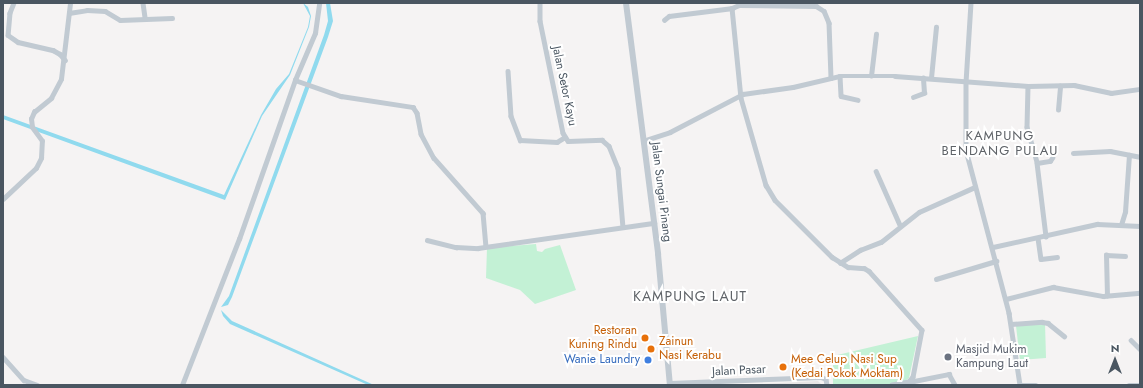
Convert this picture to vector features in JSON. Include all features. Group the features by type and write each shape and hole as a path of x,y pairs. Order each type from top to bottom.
{"street":[{"path":"14,3 10,13 8,35 18,42 53,50 60,54 65,60"},
{"path":"3,199 36,168 42,158 42,141 32,123 34,112 47,103 58,87 65,60 70,3"},
{"path":"143,3 145,18"},
{"path":"182,385 239,239 295,80 317,26 319,3"},
{"name":"Jalan Setor Kayu","path":"540,3 540,21 565,137 568,141 606,142 618,168 623,227"},
{"name":"Jalan Sungai Pinang","path":"626,3 654,223 670,384"},
{"path":"971,3 966,82 966,150 1006,299 1020,385 1036,385"},
{"path":"664,20 669,16 732,8 739,5 760,4 820,8 829,23 831,78"},
{"path":"732,8 743,94 741,98 766,185 775,200 840,263 869,271 922,330 913,377 909,382"},
{"path":"69,13 94,10 105,11 117,20 172,18"},
{"path":"931,78 936,27"},
{"path":"871,76 876,34"},
{"path":"508,71 511,116 520,140 557,142 565,137"},
{"path":"643,141 670,132 743,94 793,87 840,76 931,78 1028,86 1074,85 1111,93 1140,89"},
{"path":"840,76 841,96 858,100"},
{"path":"913,97 924,92 923,78"},
{"path":"295,80 341,96 413,107 417,113 421,134 434,158 483,213 486,246"},
{"path":"1028,86 1027,127 1037,163 1046,236"},
{"path":"1058,110 1060,86"},
{"path":"1073,152 1110,151 1140,157"},
{"path":"1121,225 1125,212 1129,155"},
{"path":"1037,163 1050,161 1052,158"},
{"path":"876,172 900,225"},
{"path":"840,263 860,250 881,242 900,225 918,212 975,187"},
{"path":"427,240 456,247 486,246 559,238 654,223"},
{"path":"993,247 1097,224 1140,226"},
{"path":"1038,238 1041,259 1057,257"},
{"path":"1107,296 1106,255 1125,256"},
{"path":"936,279 996,261"},
{"path":"1006,299 1053,287 1107,296 1140,293"},
{"path":"1011,324 1048,323 1064,336"},
{"path":"1131,340 1140,349"},
{"path":"3,357 24,380 37,385"},
{"path":"892,385 949,374 955,385"},
{"name":"Jalan Pasar","path":"670,384 821,377 826,379 827,385"},
{"path":"1129,385 1140,384"}],"shaded area":[{"path":"818,381 822,385 741,385"}],"green space":[{"path":"536,244 537,251 542,252 545,249 560,245 576,290 535,304 520,290 486,278 487,248"},
{"path":"1045,323 1046,358 1020,360 1016,326"},
{"path":"918,336 909,378 905,381 886,385 833,385 833,356"}],"water":[{"path":"303,3 308,7 311,16 309,27 290,75 262,116 225,200 3,119 3,115 224,195 261,115 276,89 289,74 308,27 310,16"},
{"path":"326,3 330,3 333,21 328,37 232,297 228,305 221,307 229,296 324,35 328,21"},
{"path":"221,310 232,321 374,385 368,385 230,324 223,316"}],"place":[{"name":"Restoran Kuning Rindu","path":"645,338"},
{"name":"Zainun Nasi Kerabu","path":"651,349"},
{"name":"Masjid Mukim Kampung Laut","path":"948,357"},
{"name":"Wanie Laundry","path":"648,360"},
{"name":"Mee Celup Nasi Sup (Kedai Pokok Moktam)","path":"783,367"}],"district":[{"name":"KAMPUNG BENDANG PULAU","path":"1000,144"},
{"name":"KAMPUNG LAUT","path":"690,296"}]}
